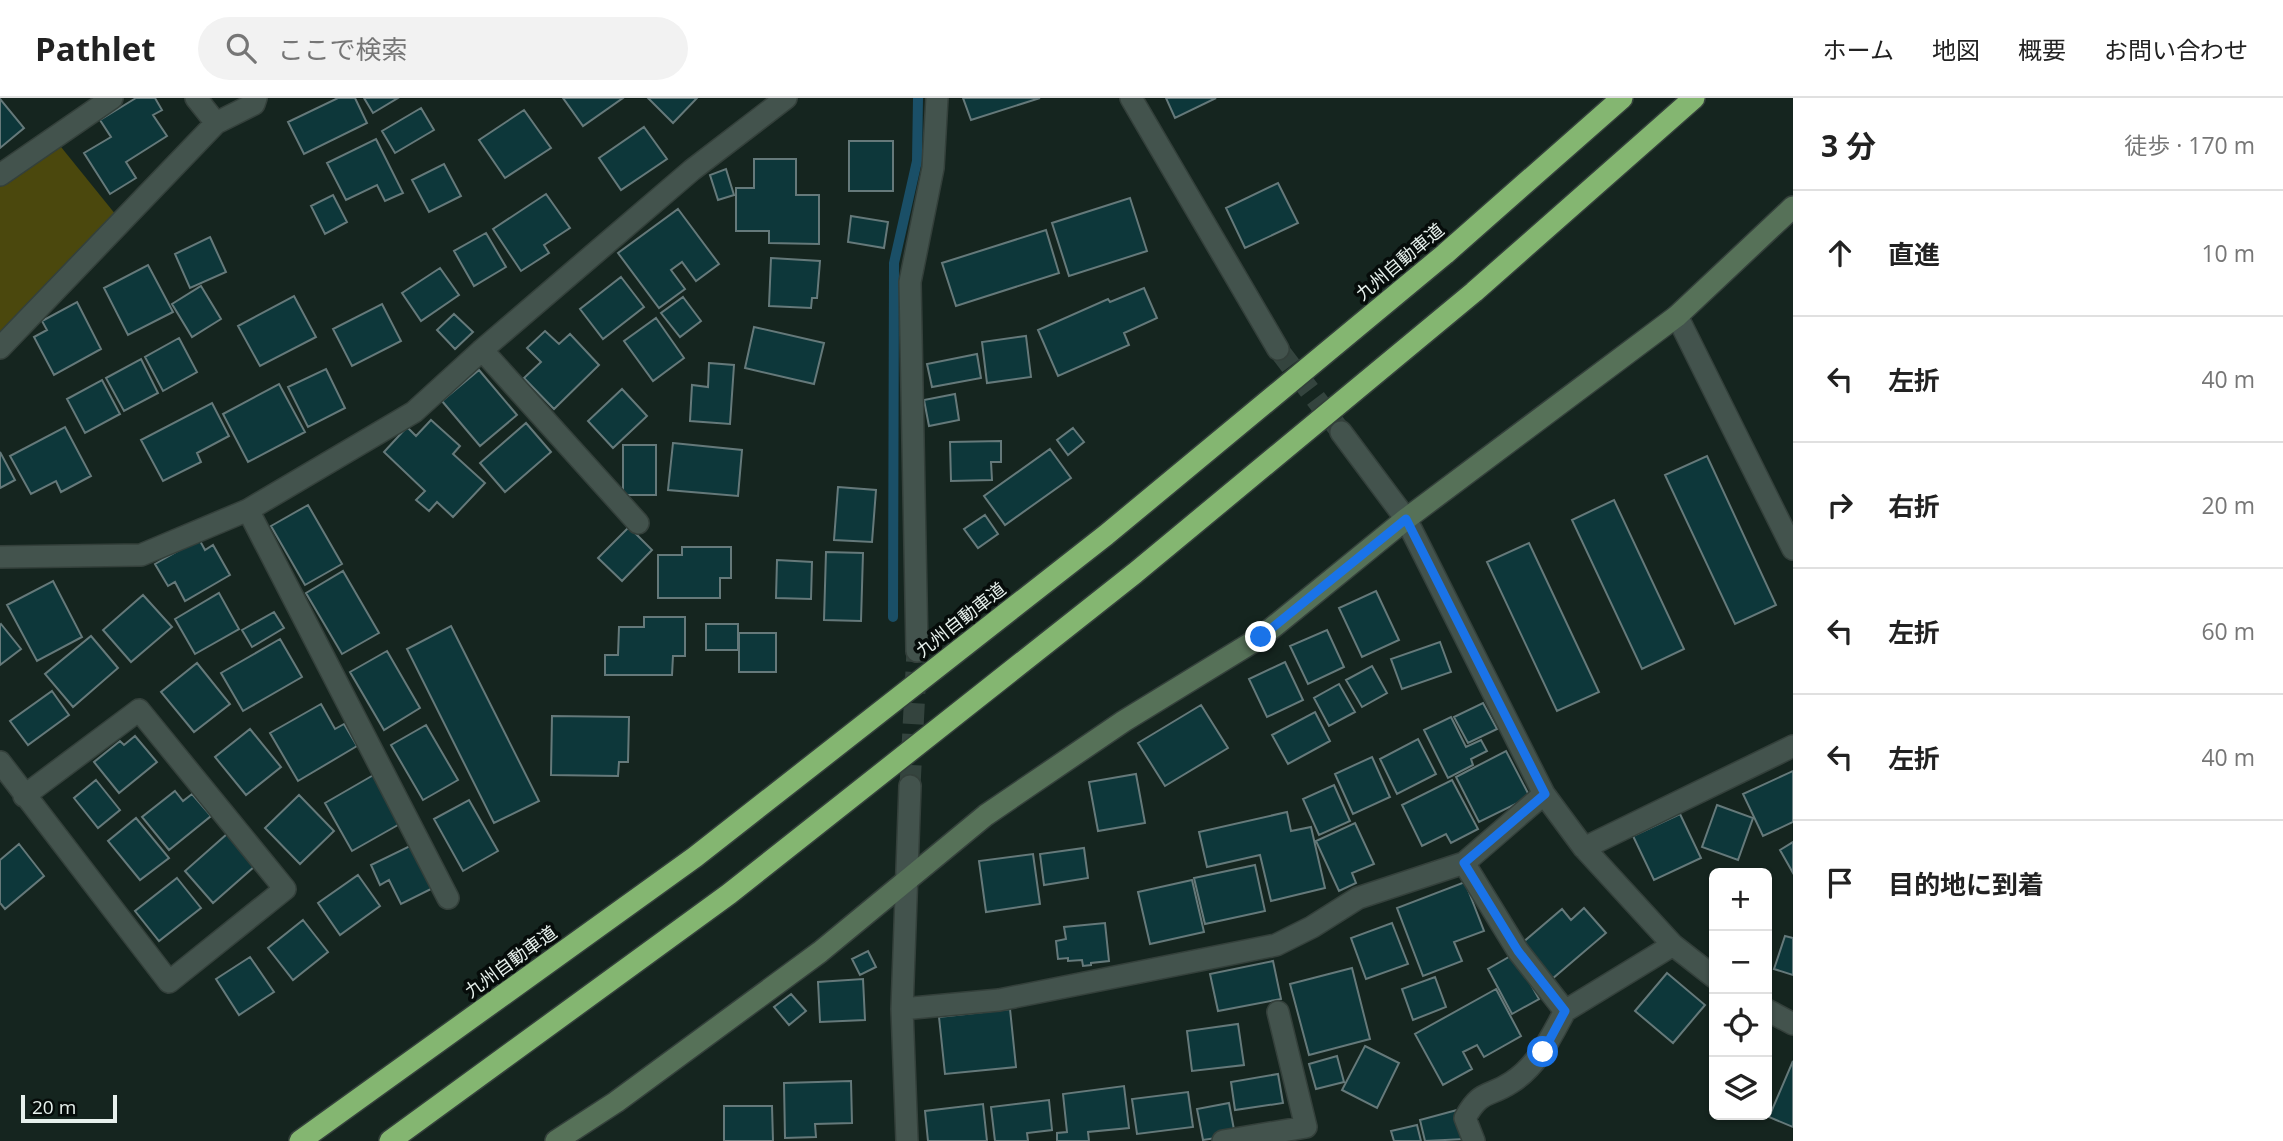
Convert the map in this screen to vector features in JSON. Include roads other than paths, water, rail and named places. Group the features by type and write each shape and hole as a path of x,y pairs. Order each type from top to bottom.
{"highway":[{"name":"九州自動車道","path":"300,1141 695,857 1074,561 1445,254 1622,98"},
{"path":"390,1141 729,894 1124,582 1474,292 1694,98"}],"street":[{"path":"0,175 112,98"},
{"path":"196,98 216,124"},
{"path":"0,348 216,124 254,104 256,98"},
{"path":"0,557 141,555 248,510 414,412 482,350 692,170 786,98"},
{"path":"917,651 909,282 933,168 937,98"},
{"path":"1131,98 1279,349"},
{"path":"556,1141 615,1102 820,952 998,807 1124,721 1261,637 1406,519 1677,316 1793,207"},
{"path":"1677,316 1793,549"},
{"path":"482,350 638,523"},
{"path":"1341,432 1406,519 1545,794 1584,848 1673,945 1709,973"},
{"path":"248,510 448,898"},
{"path":"0,762 24,796 169,982 285,889 139,710 24,796"},
{"path":"1584,848 1793,746"},
{"path":"907,1141 902,1009 911,786"},
{"path":"902,1009 999,1000 1276,945 1358,898 1464,863 1545,794"},
{"path":"1464,863 1518,951 1565,1011"},
{"path":"1474,1141 1465,1118 1475,1101 1513,1082 1543,1052 1565,1011 1673,945"},
{"path":"1223,1141 1307,1127 1278,1012"},
{"path":"1772,1013 1793,1024"}],"waterway":[{"path":"893,617 894,263 917,161 918,98"}],"tunnel":[{"path":"1278,349 1341,432"},
{"path":"910,786 917,651"}]}
